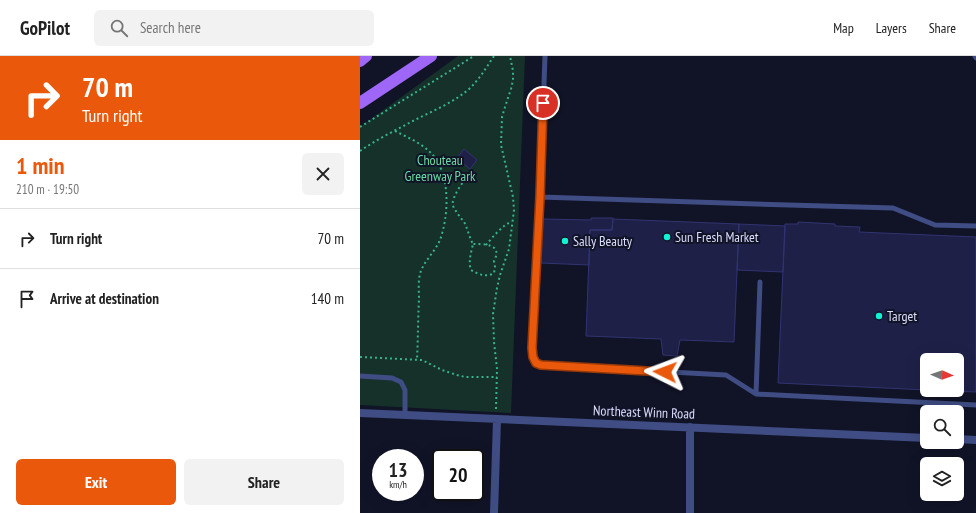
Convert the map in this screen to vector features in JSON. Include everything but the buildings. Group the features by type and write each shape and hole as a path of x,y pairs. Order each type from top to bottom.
{"main road":[{"path":"360,60 366,56"},
{"path":"360,103 432,56"}],"street":[{"name":"Northeast Winn Road","path":"360,413 920,438"},
{"path":"494,513 497,420"},
{"path":"690,427 690,513"},
{"path":"964,439 976,440"}],"lane":[{"path":"545,56 540,197 532,348 533,357 536,363 541,365 726,375 756,394 976,405"},
{"path":"540,197 893,208 935,225 976,226"},
{"path":"756,394 760,282"},
{"path":"360,376 392,378 401,382 405,390 405,416"}],"path":[{"path":"360,127 474,56"},
{"path":"360,150 432,113 467,91 478,80 494,56"},
{"path":"497,420 497,377 493,314 496,288 509,249 514,210 514,203 503,153 501,134 502,117 513,80 510,56"},
{"path":"395,131 426,149 436,159 444,178 446,191 447,208 444,226 439,241 420,274 417,360"},
{"path":"439,166 457,158"},
{"path":"471,171 453,201 453,205 465,223 473,244 469,266 471,270 480,274 490,275 494,273 500,275"},
{"path":"446,203 453,203"},
{"path":"486,245 508,222 512,222"},
{"path":"473,244 494,247 496,250 494,273"},
{"path":"360,357 422,360 457,376 497,377"}],"green space":[{"name":"Chouteau Greenway Park","path":"458,56 525,56 511,413 360,405 360,127"}],"place":[{"name":"Sun Fresh Market","path":"667,237"},
{"name":"Sally Beauty","path":"565,241"},
{"name":"Target","path":"879,316"}],"route":[{"path":"543,103 540,197 532,348 533,357 536,363 541,365 665,372"}]}
